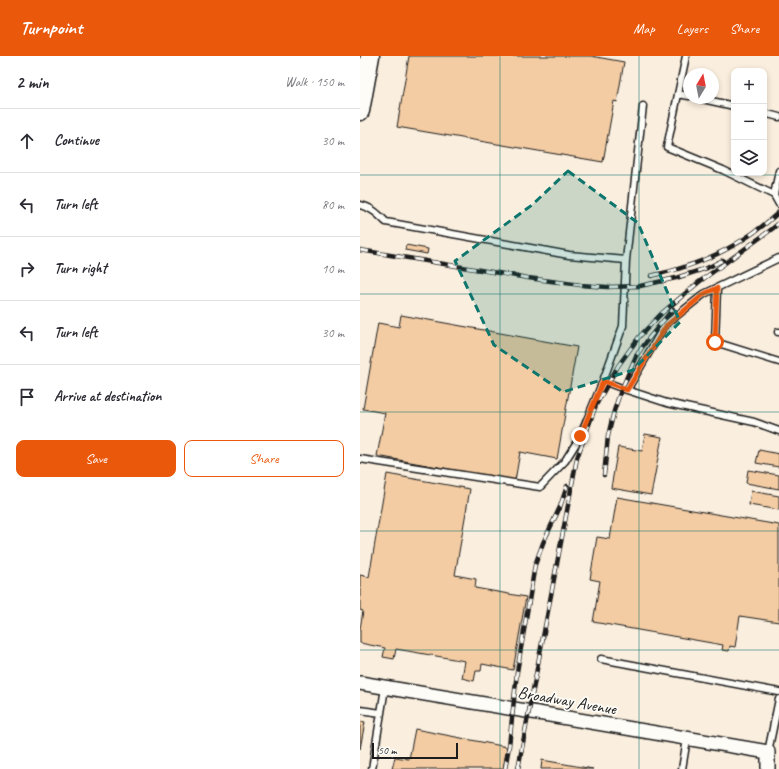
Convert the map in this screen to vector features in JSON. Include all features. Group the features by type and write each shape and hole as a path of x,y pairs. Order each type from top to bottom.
{"main road":[{"path":"360,110 370,56"}],"street":[{"name":"Broadway Avenue","path":"360,684 768,752"},
{"path":"768,752 768,769"}],"lane":[{"path":"686,56 667,147 723,170 774,195 779,204"},
{"path":"678,94 683,95"},
{"path":"719,103 731,105"},
{"path":"360,459 540,488 565,461 580,436 603,381 622,326 626,260 643,106"},
{"path":"767,114 779,117"},
{"path":"774,195 779,171"},
{"path":"360,205 368,207 386,222 569,256 626,260"},
{"path":"627,390 666,326 704,294 779,258"},
{"path":"717,288 715,342 779,362"},
{"path":"603,381 666,403 754,422 779,431"},
{"path":"601,659 779,692"},
{"path":"372,769 385,688"},
{"path":"768,752 779,699"},
{"path":"360,710 381,713"},
{"path":"682,769 687,739"}],"highlighted area":[{"path":"568,171 638,223 680,322 633,370 563,392 494,345 455,261 532,205"}],"building":[{"path":"409,56 591,56 624,62 617,102 614,101 603,162 397,127"},
{"path":"406,245 428,249 427,254 405,250"},
{"path":"401,315 577,347 557,459 520,452 515,481 377,456 385,413 363,409 378,323 399,327"},
{"path":"645,434 662,437 651,495 611,488 618,447 642,451"},
{"path":"759,450 779,454 779,467 756,463"},
{"path":"748,470 779,475 779,489 746,483"},
{"path":"387,474 470,489 455,575 476,579 475,588 526,597 513,670 482,664 481,671 476,671 474,681 462,678 465,661 396,649 394,659 383,657 385,648 360,643 360,629 363,611 360,610 360,575 369,577"},
{"path":"751,491 779,496 779,510 749,505"},
{"path":"617,497 779,525 779,622 740,616 735,647 730,646 729,651 722,650 723,645 593,622 600,581 590,579 597,537 610,539"},
{"path":"360,721 365,722 360,749"},
{"path":"415,729 507,747 503,769 392,769 395,757 409,759"},
{"path":"542,760 593,769 541,769"}],"railway":[{"path":"651,276 676,270 710,257 734,245 758,230 779,212"},
{"path":"518,769 577,458 596,405 618,366 639,337 662,313 699,282 779,223"},
{"path":"360,250 528,278 607,287 640,286 676,278 707,268 723,260"},
{"path":"604,475 608,436 620,393 636,356 673,309"},
{"path":"505,769 517,672 535,565 543,543 560,507 567,486"}],"route":[{"path":"580,436 603,381 627,390 666,326 704,294 717,288 715,342"}]}
